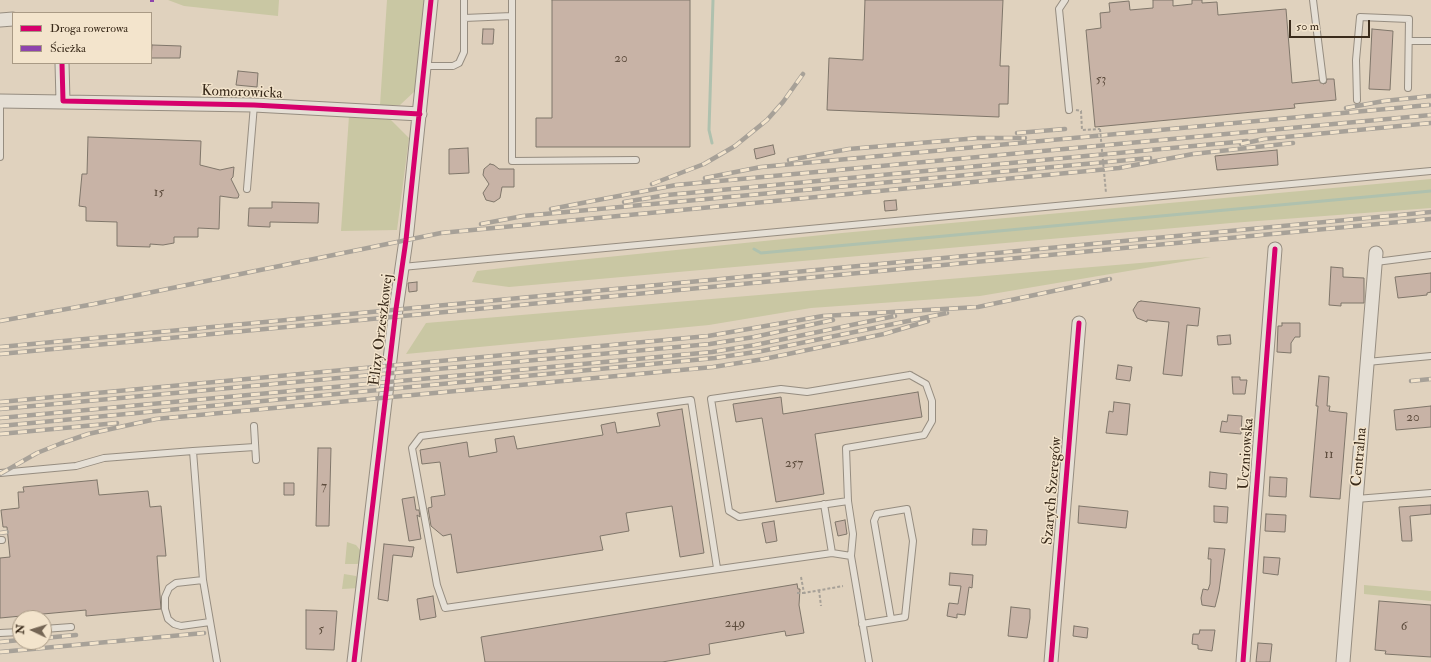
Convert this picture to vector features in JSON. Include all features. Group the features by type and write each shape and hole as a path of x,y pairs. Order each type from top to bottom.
{"street":[{"name":"Elizy Orzeszkowej","path":"354,662 402,268 432,0"},
{"path":"0,20 12,19"},
{"path":"62,64 63,101"},
{"name":"Komorowicka","path":"0,100 254,105 420,114"},
{"name":"Uczniowska","path":"1243,662 1275,248"},
{"name":"Centralna","path":"1343,662 1376,257"},
{"name":"Szarych Szeregów","path":"1051,662 1079,323"}],"lane":[{"path":"425,66 452,66 459,63 464,52 464,0"},
{"path":"512,0 512,161 636,160"},
{"path":"1065,0 1059,9 1069,110"},
{"path":"1313,0 1323,80"},
{"path":"464,18 512,16"},
{"path":"1358,100 1356,60 1360,17 1410,19 1408,88"},
{"path":"1409,41 1431,41"},
{"path":"0,100 0,157"},
{"path":"248,189 254,105"},
{"path":"402,268 1431,170"},
{"path":"1136,191 1137,198"},
{"path":"1376,257 1431,255"},
{"path":"1367,362 1431,356"},
{"path":"848,501 739,517 729,511 711,399 781,388 807,392 910,375 926,384 932,402 932,421 924,435 846,448 848,501 853,534 851,556 869,662"},
{"path":"717,568 691,400 421,436 412,448 437,585 445,608 717,568 736,567 832,553 851,556"},
{"path":"254,426 256,460"},
{"path":"0,473 76,466 104,458 255,447"},
{"path":"193,451 203,580 217,662"},
{"path":"1356,499 1431,493"},
{"path":"824,504 832,553"},
{"path":"862,624 906,617 913,541 907,509 877,514 874,521 891,619"},
{"path":"203,580 176,583 169,588 165,597 165,609 168,618 174,624 181,626 210,622"},
{"path":"52,629 71,627"},
{"path":"0,633 12,632"}],"path":[{"path":"1081,117 1082,130 1100,129 1106,193"},
{"path":"802,577 804,593"},
{"path":"797,594 843,586"},
{"path":"819,590 821,606"}],"shaded area":[{"path":"168,0 279,0 278,16 184,6"},
{"path":"387,0 424,0 424,22 415,91 400,105 380,105"},
{"path":"349,116 391,120 409,138 397,230 341,231"},
{"path":"1431,179 1431,208 1231,223 509,287 472,282 477,271 520,266 842,233"},
{"path":"1211,257 980,296 811,308 709,325 406,354 426,323"},
{"path":"347,542 356,545 362,553 360,563 345,564"},
{"path":"344,574 356,576 359,580 359,588 342,589"},
{"path":"1364,585 1431,591 1431,601 1364,594"}],"building":[{"path":"552,0 690,0 690,147 536,147 536,118 552,118"},
{"path":"865,0 1003,0 1000,66 1009,66 1008,104 999,104 999,117 827,110 829,58 863,60"},
{"path":"1153,0 1173,0 1173,6 1192,4 1192,0 1202,0 1202,3 1217,2 1218,15 1286,9 1292,83 1319,80 1323,84 1326,83 1327,79 1334,79 1336,100 1294,104 1295,108 1095,127 1086,30 1101,28 1100,13 1110,12 1109,3 1129,1 1130,10 1153,8"},
{"path":"483,29 494,29 493,44 482,44"},
{"path":"1372,29 1393,31 1390,90 1369,89"},
{"path":"152,45 181,46 180,58 152,58"},
{"path":"238,71 258,73 257,87 236,85"},
{"path":"88,137 201,141 200,165 220,170 234,167 233,177 231,179 239,195 238,198 220,196 219,229 198,228 198,237 174,237 174,243 163,245 150,244 150,247 117,246 117,222 86,221 86,207 79,206 82,174 87,174"},
{"path":"773,145 775,154 756,159 754,149"},
{"path":"468,148 469,173 449,174 449,149"},
{"path":"1277,150 1278,165 1217,170 1215,156"},
{"path":"490,164 499,169 514,169 514,187 502,187 500,198 494,202 486,200 483,193 489,184 483,175 484,169"},
{"path":"896,200 897,210 885,211 884,201"},
{"path":"272,202 319,203 318,223 270,222 270,227 248,226 249,208 272,208"},
{"path":"1331,267 1343,268 1343,277 1364,278 1364,303 1341,303 1341,306 1329,305"},
{"path":"1431,273 1431,292 1427,293 1427,295 1398,298 1395,277"},
{"path":"417,282 417,291 409,292 408,283"},
{"path":"1141,301 1200,308 1198,326 1187,325 1182,376 1163,374 1169,322 1147,320 1147,322 1137,318 1133,310 1138,302"},
{"path":"1282,323 1300,323 1300,337 1295,337 1291,343 1291,353 1277,352 1278,326 1282,326"},
{"path":"1230,335 1231,344 1218,345 1217,336"},
{"path":"1118,365 1132,367 1130,381 1116,379"},
{"path":"1319,376 1329,377 1327,406 1330,406 1329,411 1347,413 1340,499 1310,497 1318,406 1316,406"},
{"path":"1232,377 1240,377 1240,380 1247,380 1245,394 1233,394"},
{"path":"918,392 922,417 815,434 824,494 776,502 762,418 736,422 733,404 781,397 783,414"},
{"path":"1114,402 1130,404 1127,435 1106,433 1109,411 1113,412"},
{"path":"1431,406 1431,427 1396,430 1394,410"},
{"path":"682,409 704,553 680,557 672,506 626,513 629,531 600,536 603,550 457,573 451,534 443,536 431,526 428,508 432,507 431,497 445,495 440,462 422,464 420,450 467,442 469,457 497,452 495,439 514,436 517,449 603,435 601,425 615,422 617,433 660,426 657,413"},
{"path":"1228,415 1242,416 1241,434 1220,432 1222,421 1227,422"},
{"path":"318,448 331,448 329,526 316,526"},
{"path":"1210,472 1227,474 1226,489 1209,487"},
{"path":"1270,477 1287,478 1286,497 1269,496"},
{"path":"97,480 99,495 148,491 150,507 161,506 166,556 157,556 161,609 86,616 86,610 52,613 52,610 12,610 12,617 0,618 0,558 10,557 7,527 3,527 1,510 19,508 18,492 24,492 23,487"},
{"path":"284,483 294,483 294,495 284,495"},
{"path":"414,497 416,510 419,510 420,517 417,515 421,539 409,541 402,499"},
{"path":"1431,505 1431,514 1410,516 1412,541 1402,541 1399,507"},
{"path":"1079,506 1128,511 1126,528 1078,523"},
{"path":"1214,506 1228,507 1227,523 1214,522"},
{"path":"1266,514 1286,515 1285,532 1265,531"},
{"path":"845,520 847,534 838,536 835,522"},
{"path":"774,521 777,541 766,543 762,523"},
{"path":"973,529 987,530 986,545 972,545"},
{"path":"384,544 414,547 412,557 393,555 388,601 378,599"},
{"path":"1209,548 1225,549 1219,591 1215,607 1202,605 1201,598 1203,589 1208,590 1210,584 1211,559 1208,559"},
{"path":"1264,557 1280,558 1278,575 1263,573"},
{"path":"950,573 973,575 972,588 969,587 965,615 957,614 957,618 947,616 949,603 958,604 961,586 949,585"},
{"path":"797,584 798,589 800,589 799,605 804,633 786,636 785,631 709,644 710,654 662,662 485,662 481,637"},
{"path":"433,596 436,617 420,620 417,599"},
{"path":"1379,601 1431,605 1431,657 1385,654 1386,651 1375,650"},
{"path":"1011,607 1030,609 1027,638 1008,636"},
{"path":"306,610 337,611 334,650 306,649"},
{"path":"1074,626 1088,628 1087,638 1073,636"},
{"path":"1200,630 1215,630 1212,651 1198,649 1198,645 1192,644 1193,634 1199,634"},
{"path":"1258,643 1272,644 1270,662 1256,662"}],"waterway":[{"path":"712,143 709,130 713,0"},
{"path":"754,249 761,253 1431,191"}],"railway":[{"path":"652,184 704,164 735,146 767,120 783,102 803,74"},
{"path":"1346,108 1384,101 1431,96"},
{"path":"705,178 761,167 1429,105"},
{"path":"551,209 676,185 1431,115"},
{"path":"1241,144 1264,139 1431,123"},
{"path":"1017,133 1065,129"},
{"path":"789,160 849,149 978,138 1025,138"},
{"path":"624,202 667,195 1247,141"},
{"path":"0,321 94,304 441,233 1119,168 1193,154 1293,143"},
{"path":"481,224 523,216 1150,158"},
{"path":"0,347 1431,212"},
{"path":"0,354 1431,219"},
{"path":"0,402 708,336 823,316 978,307 1110,279"},
{"path":"0,426 715,358 762,351 947,313"},
{"path":"0,418 712,352 755,345 895,316"},
{"path":"0,409 710,344 754,337 833,320"},
{"path":"0,474 37,453 62,443 88,434 156,419 713,367 764,359 884,334 928,321"},
{"path":"1411,381 1431,379"},
{"path":"0,434 117,423"},
{"path":"0,533 7,532"},
{"path":"0,652 204,633"},
{"path":"52,637 76,635"},
{"path":"0,642 12,641"}],"cycle path":[{"path":"354,662 396,309 406,240 431,0"},
{"path":"62,64 63,101 254,105 420,114"},
{"path":"1243,662 1275,249"},
{"path":"1051,662 1079,323"}]}
